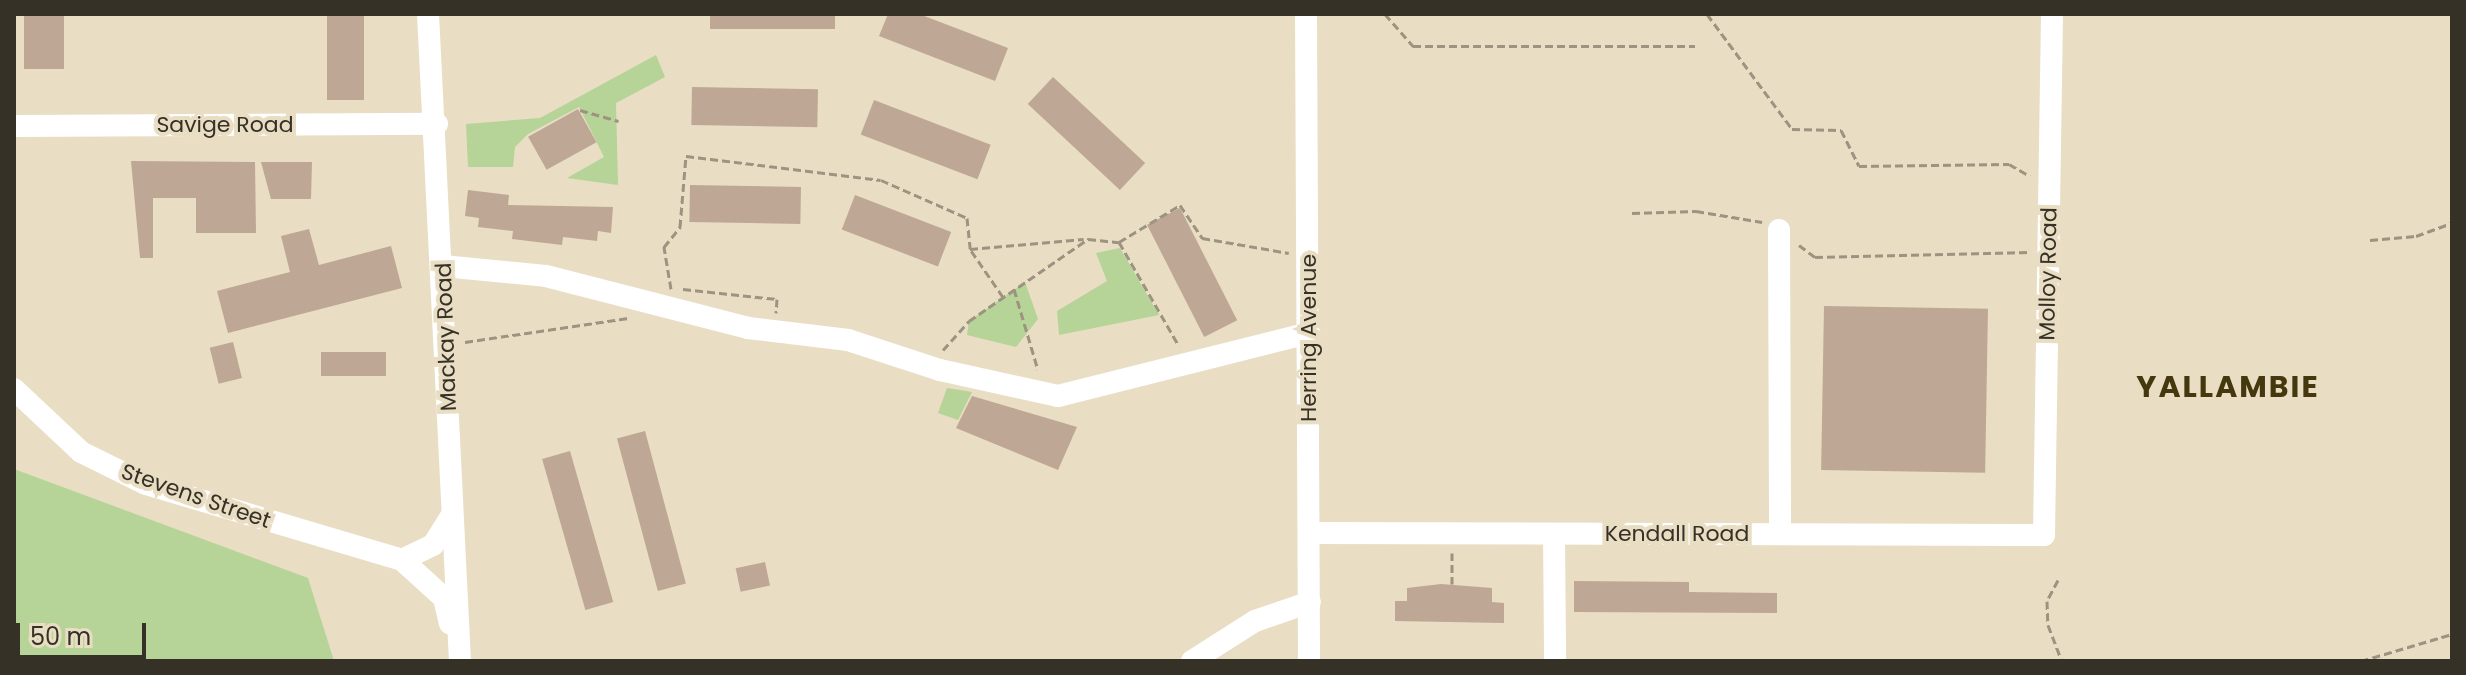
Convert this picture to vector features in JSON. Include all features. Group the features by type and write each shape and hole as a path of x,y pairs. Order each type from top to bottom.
{"street":[{"name":"Mackay Road","path":"428,14 437,124 460,660"},
{"name":"Herring Avenue","path":"1306,14 1309,661"},
{"name":"Molloy Road","path":"2044,535 2052,14"},
{"name":"Savige Road","path":"14,126 437,124"},
{"path":"1779,230 1780,534"},
{"path":"443,266 546,276 671,298 775,331 848,340 940,370 1044,393 1191,366 1309,333"},
{"name":"Stevens Street","path":"14,389 81,452 146,484 402,560 444,598 460,660"},
{"path":"402,560 433,545 453,513"},
{"name":"Kendall Road","path":"1310,533 2044,535"},
{"path":"1554,534 1555,661"},
{"path":"1192,661 1255,621 1310,602"}],"path":[{"path":"1385,14 1413,46 1695,46"},
{"path":"1707,14 1792,129 1841,130 1859,166 2009,164 2026,169 2035,184"},
{"path":"580,110 618,121"},
{"path":"775,331 777,299 671,298 664,247 680,227 686,156 881,180 967,218 970,249 1003,297"},
{"path":"970,249 1088,239 1119,242 1180,205 1202,238 1289,252 1289,266"},
{"path":"1632,213 1748,215 1779,230 1815,257 2015,258 2032,252 2035,238"},
{"path":"2370,240 2416,236 2452,223"},
{"path":"940,370 943,347 1003,297 1088,239"},
{"path":"1119,242 1191,366"},
{"path":"1014,289 1044,393"},
{"path":"446,345 635,317"},
{"path":"1452,553 1452,584"},
{"path":"2058,580 2047,601 2048,625 2062,661"},
{"path":"2361,661 2452,634"}],"green space":[{"path":"656,55 665,77 616,103 618,185 567,178 604,157 579,107 528,134 515,147 513,167 468,167 466,124 540,118"},
{"path":"1120,248 1159,315 1059,335 1057,311 1107,281 1096,253"},
{"path":"1025,282 1038,319 1016,347 967,335 969,321"},
{"path":"947,388 972,392 958,420 938,413"},
{"path":"14,469 308,578 334,661 14,661"}],"building":[{"path":"24,14 64,14 64,69 24,69"},
{"path":"327,14 364,14 364,100 327,100"},
{"path":"710,14 835,14 835,29 710,29"},
{"path":"888,14 919,14 1008,48 995,81 879,36"},
{"path":"1053,77 1145,163 1120,190 1028,104"},
{"path":"692,87 818,89 817,127 691,125"},
{"path":"874,100 991,145 977,179 861,135"},
{"path":"578,109 596,142 547,170 528,137"},
{"path":"131,161 255,162 256,233 196,233 196,198 153,198 153,258 140,258"},
{"path":"261,162 312,162 311,199 271,199"},
{"path":"690,185 801,187 800,224 689,222"},
{"path":"468,190 509,195 508,205 613,207 611,233 598,231 597,241 563,237 562,245 512,239 513,231 478,227 479,218 465,216"},
{"path":"855,195 951,232 938,266 842,230"},
{"path":"1180,208 1237,320 1204,337 1147,225"},
{"path":"309,229 319,265 391,246 402,288 228,333 217,291 290,272 281,236"},
{"path":"1824,306 1988,309 1985,473 1821,470"},
{"path":"233,342 242,378 219,384 210,348"},
{"path":"321,352 386,352 386,376 321,376"},
{"path":"972,396 1077,427 1058,470 956,428"},
{"path":"645,431 686,584 658,591 617,439"},
{"path":"570,451 613,602 585,610 542,459"},
{"path":"765,562 770,585 741,592 736,568"},
{"path":"1574,581 1689,582 1689,592 1777,593 1777,613 1574,612"},
{"path":"1441,584 1492,588 1492,602 1504,603 1504,623 1395,621 1395,601 1407,601 1407,588"}],"district":[{"name":"YALLAMBIE","path":"2228,387"}]}
